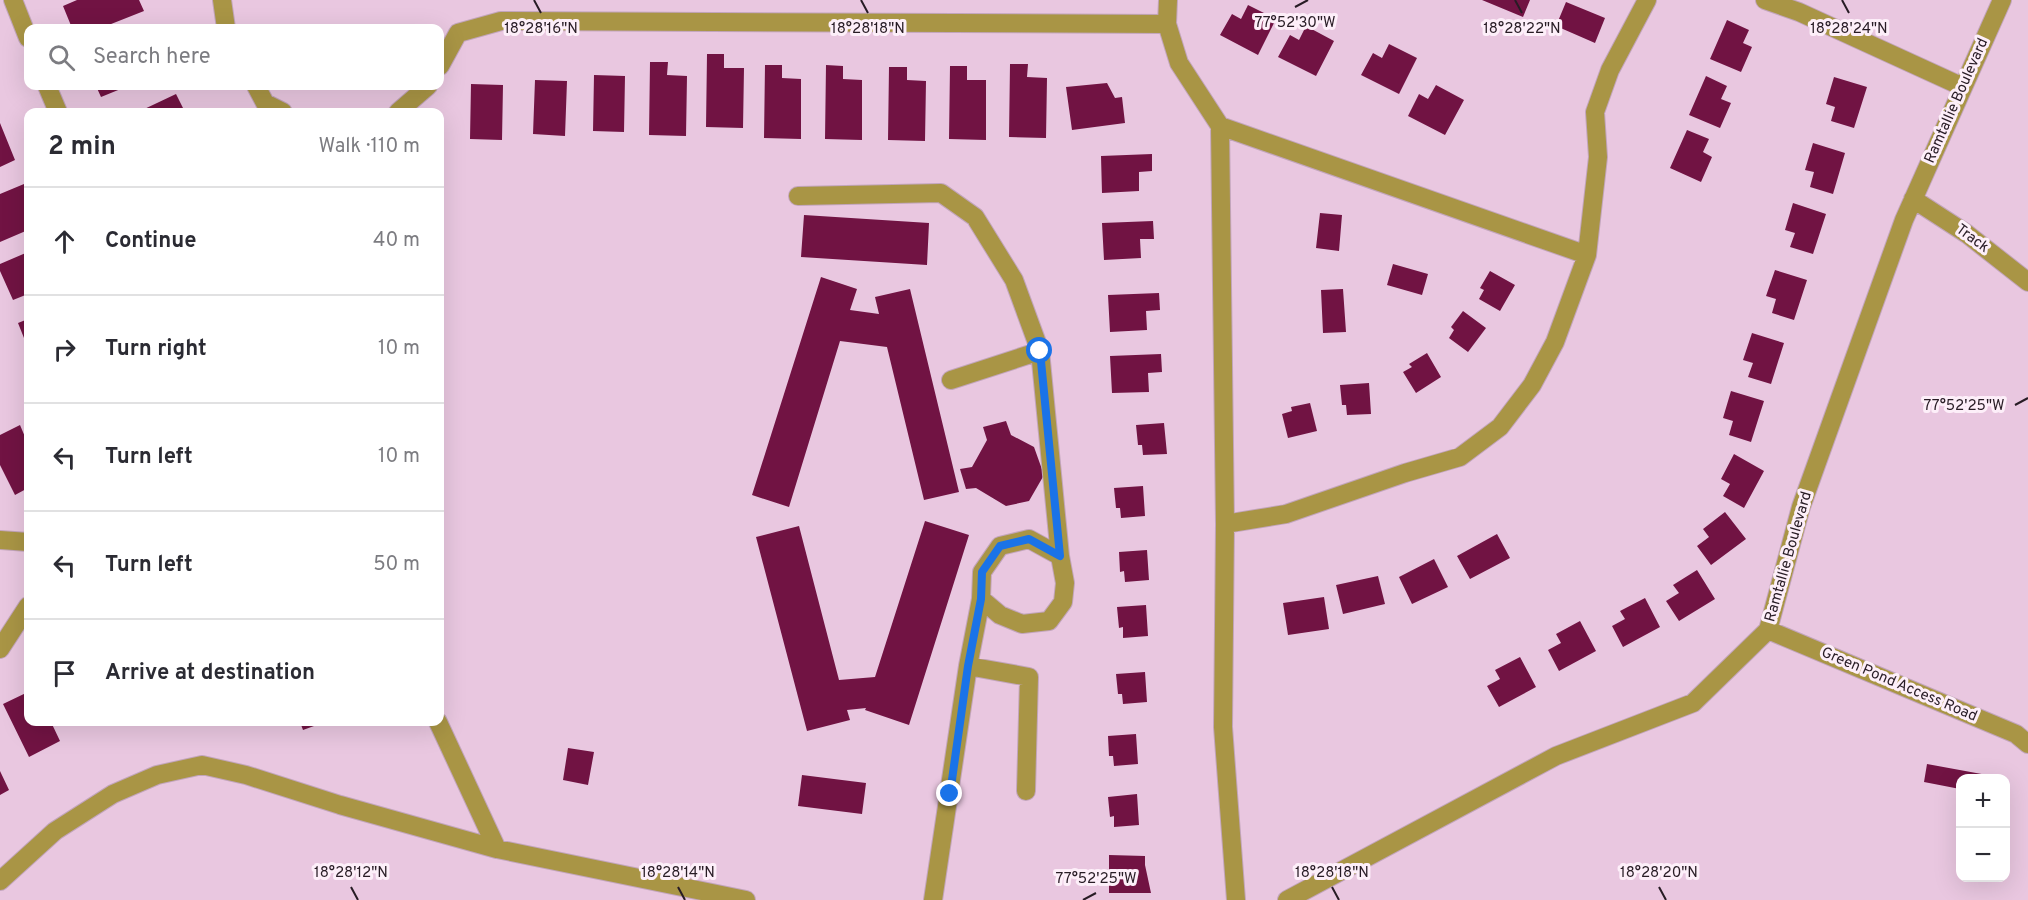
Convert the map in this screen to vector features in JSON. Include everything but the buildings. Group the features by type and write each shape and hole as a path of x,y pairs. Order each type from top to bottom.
{"street":[{"path":"13,0 24,28"},
{"path":"222,0 225,24"},
{"path":"1168,0 1167,24 1179,63 1220,126 1225,524 1223,727 1236,900"},
{"path":"1225,524 1286,514 1405,473 1460,457 1500,427 1533,385 1555,342 1587,255 1598,157 1595,112 1610,70 1647,0"},
{"path":"1765,0 1799,12 1963,87"},
{"name":"Ramtallie Boulevard","path":"1287,900 1556,756 1693,703 1768,630 1801,507 1913,199 2002,0"},
{"path":"444,59 458,33 501,21 1167,24"},
{"path":"49,90 56,108"},
{"path":"258,90 266,103 275,108"},
{"path":"403,108 423,90"},
{"path":"1220,126 1587,255"},
{"path":"798,196 941,193 975,217 1014,279 1040,351 1060,556 1065,583 1063,602 1048,621 1022,624 1000,615 981,599"},
{"name":"Track","path":"1913,199 1967,234 2028,282"},
{"path":"951,380 1040,351"},
{"path":"933,900 968,666 981,599 982,572 1000,546 1029,539 1060,556"},
{"path":"0,540 24,542"},
{"path":"0,649 24,612"},
{"name":"Green Pond Access Road","path":"1768,630 2016,734 2028,744"},
{"path":"968,666 1029,678 1026,791"},
{"path":"440,726 497,849"},
{"path":"0,881 55,831 113,794 157,775 202,765 246,775 340,805 497,849 746,900"}],"route":[{"path":"950,794 968,666 981,599 982,572 1000,546 1029,539 1060,556 1040,351"}]}
